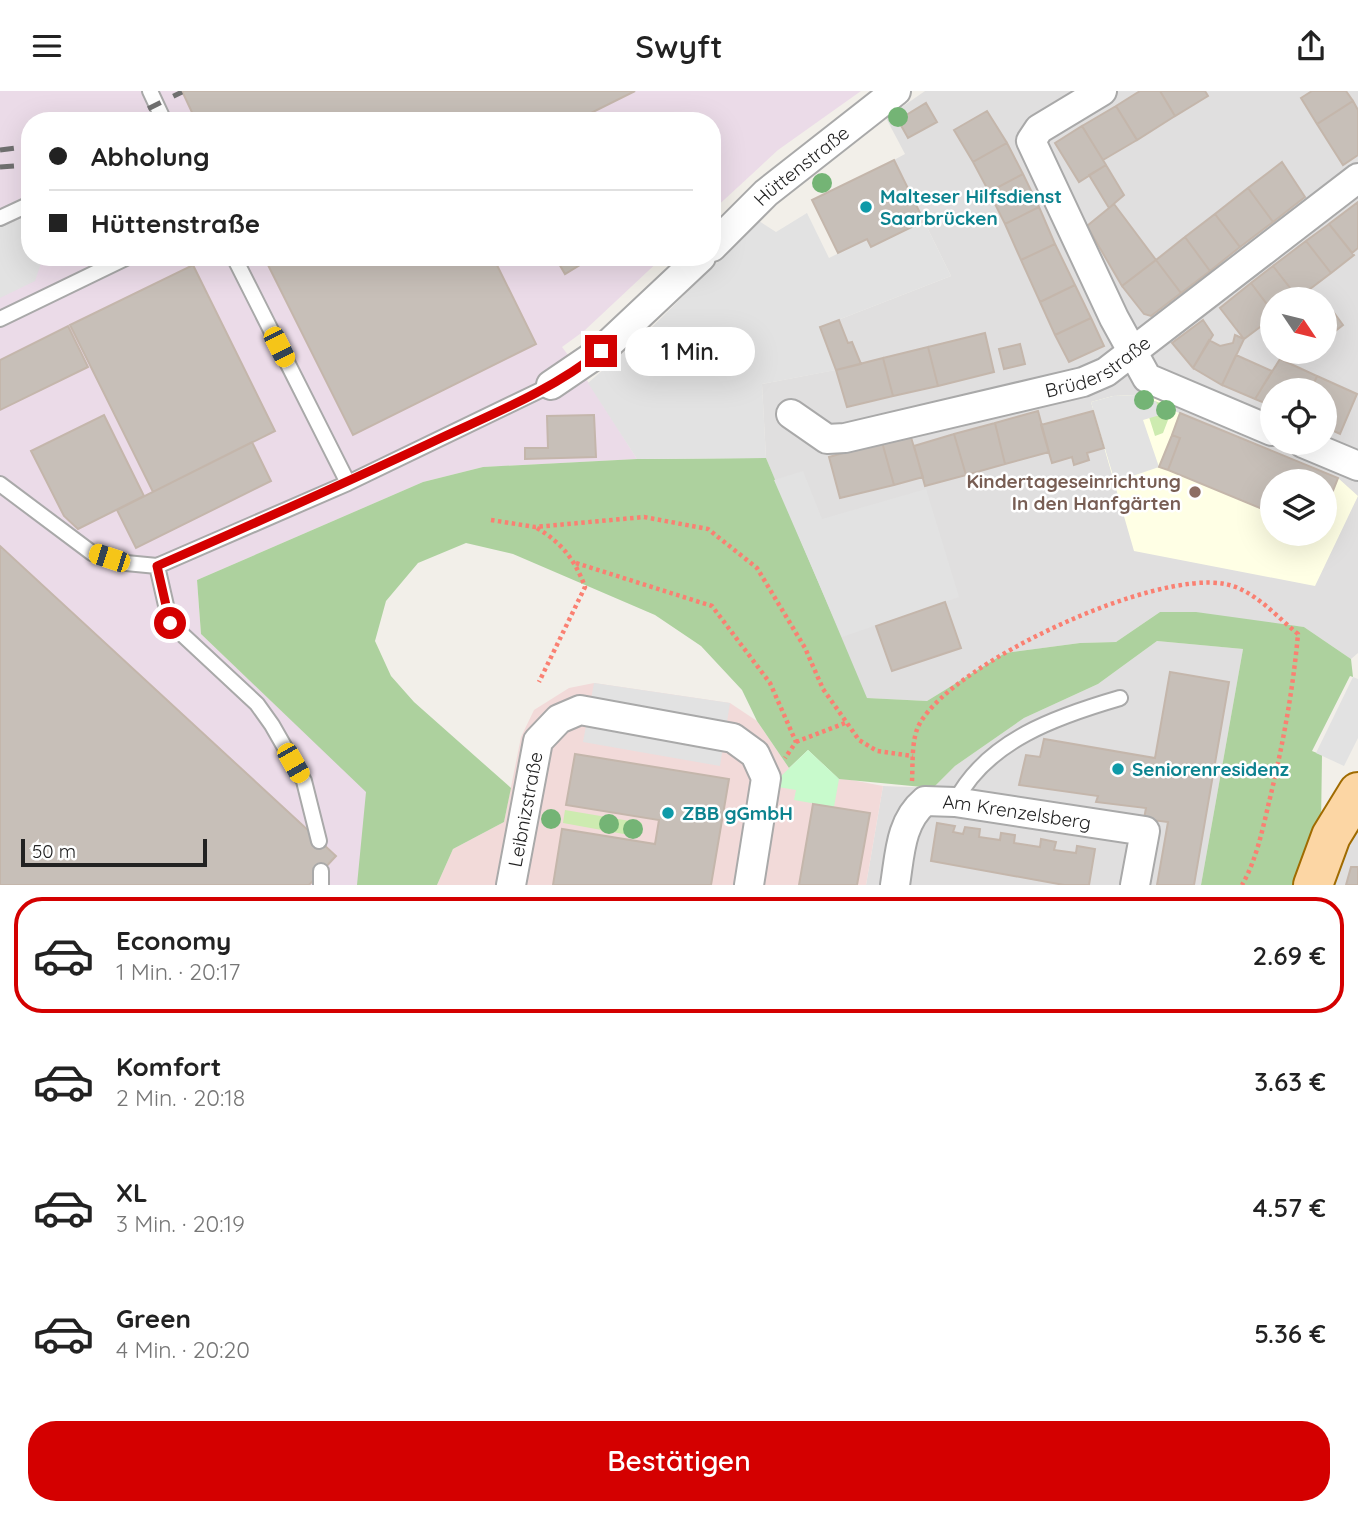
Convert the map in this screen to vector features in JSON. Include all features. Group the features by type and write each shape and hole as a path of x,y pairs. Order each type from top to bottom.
{"main road":[{"path":"1313,885 1331,836 1358,792"}],"street":[{"name":"Hüttenstraße","path":"721,238 766,193 896,91"},
{"path":"1102,91 1039,129 1031,141 1132,354 1147,378 1260,426"},
{"name":"Brüderstraße","path":"791,414 827,439 845,438 1083,381 1106,372 1358,178"},
{"path":"551,385 601,351 692,266"},
{"path":"1332,455 1358,466"},
{"name":"Leibnizstraße","path":"512,885 533,756 538,741 559,719 580,711 733,739 755,754 766,778"},
{"path":"748,885 766,778"},
{"name":"Am Krenzelsberg","path":"895,885 905,827 913,811 925,801 955,802 1145,831 1135,885"}],"lane":[{"path":"150,91 160,112"},
{"path":"0,218 21,208"},
{"path":"0,319 109,266"},
{"path":"239,266 348,483"},
{"path":"0,484 92,553 126,563 157,566 348,483 551,385"},
{"path":"157,566 170,623 257,703 272,725 304,781 319,841"},
{"path":"955,802 976,771 1008,744 1061,717 1120,698"}],"path":[{"path":"491,520 535,527 643,517 708,529 757,568 782,607 822,689 859,740 877,751 913,755"},
{"path":"535,527 556,540 576,563 585,587 539,682"},
{"path":"576,563 712,605 771,683 796,742"},
{"path":"912,782 918,725 953,687 999,656 1061,625 1130,597 1198,582 1239,587 1298,634 1292,698 1264,825 1242,885"},
{"path":"766,778 796,742 845,723"}],"shaded area":[{"path":"0,91 861,91 778,150 721,203 721,112 21,112 21,266 653,266 584,331 562,347 589,383 637,459 483,467 423,482 197,580 201,634 367,792 427,885 0,885"},
{"path":"925,91 1358,91 1358,653 1351,659 1304,627 1160,612 1116,642 1080,643 1005,653 927,701 866,698 766,458 762,384 835,370 820,327 951,276 894,160 905,154 886,118"},
{"path":"21,208 21,266 40,266 35,281 0,298 0,218"},
{"path":"807,213 829,258 867,239 871,247 924,221 951,276 820,327 836,370 762,384 766,458 637,459 588,383 650,329 714,266 721,266 721,259 759,221 776,232"},
{"name":"Kindertageseinrichtung In den Hanfgärten","path":"1136,395 1156,399 1173,407 1172,410 1260,446 1260,455 1282,455 1316,469 1260,469 1260,546 1334,546 1315,586 1134,551 1091,402 1113,396"},
{"path":"1136,395 1140,405 1156,401 1160,415 1143,420 1159,467 1115,482 1091,402 1113,396"},
{"path":"803,471 822,519 926,489 959,597 842,637 774,480"},
{"name":"Kindertageseinrichtung In den Hanfgärten","path":"1337,478 1358,496 1337,540"},
{"path":"1157,641 1243,649 1201,885 866,885 883,786 933,788 955,766 1024,718 1098,684"},
{"path":"1353,677 1358,679 1358,738 1344,766 1316,753"},
{"path":"594,683 730,703 757,721 789,768 883,786 866,885 437,885 453,849 504,822 521,737 534,710 569,688"},
{"path":"594,683 730,703 720,766 583,742"},
{"path":"1358,782 1358,885 1299,885"}],"green space":[{"path":"1136,395 1173,407 1163,433 1155,436 1149,417 1160,415 1140,406"},
{"path":"766,458 867,698 927,701 1005,653 1080,643 1116,642 1160,612 1196,612 1304,627 1351,659 1353,677 1350,676 1312,751 1322,755 1321,825 1299,885 1201,885 1243,649 1157,641 1098,684 1024,718 955,766 933,788 839,779 808,750 789,768 757,721 742,690 701,646 655,615 513,554 466,543 418,563 386,601 375,641 391,676 414,702 511,788 504,822 453,849 437,885 357,885 366,792 201,634 197,580 423,482 483,467 637,459"},
{"path":"808,750 839,779 834,807 794,800 796,790 778,787 780,777"},
{"path":"565,810 642,823 640,837 563,823"}],"building":[{"path":"182,91 635,91 593,112 192,112"},
{"path":"1140,91 1160,91 1175,116 1137,140 1116,106"},
{"path":"1160,91 1205,91 1208,96 1175,116"},
{"path":"1312,91 1346,91 1353,101 1317,124 1301,98"},
{"path":"1353,101 1358,110 1358,155 1343,165 1317,124"},
{"path":"926,103 937,122 908,138 898,120"},
{"path":"1116,106 1137,140 1103,160 1082,126"},
{"path":"987,111 1007,143 973,162 954,130"},
{"path":"1082,126 1106,165 1079,182 1055,143"},
{"path":"1007,143 1023,174 989,192 973,162"},
{"name":"Malteser Hilfsdienst Saarbrücken","path":"894,160 924,221 871,247 867,239 838,253 812,200"},
{"path":"1282,162 1305,197 1273,222 1248,188"},
{"path":"1106,165 1124,195 1109,208 1089,175"},
{"path":"1023,174 1039,207 1005,224 989,192"},
{"path":"1248,188 1273,222 1240,247 1215,214"},
{"path":"1358,202 1358,248 1352,253 1329,224"},
{"path":"1114,204 1156,260 1122,286 1087,226"},
{"path":"1039,207 1055,244 1021,260 1005,224"},
{"path":"1215,214 1240,247 1210,271 1185,237"},
{"path":"1329,224 1354,255 1331,273 1306,241"},
{"path":"1185,237 1210,271 1181,293 1156,260"},
{"path":"1306,241 1331,273 1313,287 1289,287 1273,266"},
{"path":"1055,244 1075,285 1040,302 1021,260"},
{"path":"1156,260 1181,293 1151,316 1144,314 1122,286"},
{"path":"193,266 275,431 153,492 70,325"},
{"path":"268,266 497,266 536,344 353,435"},
{"path":"560,266 578,266 565,274"},
{"path":"1273,266 1289,287 1260,287 1260,295 1251,283"},
{"path":"1251,283 1260,295 1260,327 1244,339 1220,308"},
{"path":"1075,285 1091,318 1055,335 1040,302"},
{"path":"1337,317 1343,325 1337,330"},
{"path":"1091,318 1104,346 1069,362 1055,335"},
{"path":"839,320 848,343 852,342 861,364 836,370 820,327"},
{"path":"1203,320 1213,335 1193,368 1172,343"},
{"path":"68,326 88,367 0,410 0,360"},
{"path":"985,333 994,372 938,386 928,347"},
{"path":"1235,335 1244,339 1222,385 1193,368 1209,340 1220,346 1233,343"},
{"path":"1020,344 1025,364 1004,369 999,349"},
{"path":"928,347 938,386 893,396 883,358"},
{"path":"1236,355 1272,371 1268,378 1260,378 1260,391 1255,399 1222,385"},
{"path":"883,358 893,396 847,407 836,370"},
{"path":"1277,364 1291,364 1317,376 1316,378 1268,378"},
{"path":"1337,385 1357,394 1340,434 1337,433"},
{"path":"1038,411 1049,452 1005,464 995,423"},
{"path":"1093,411 1104,448 1087,453 1089,460 1074,465 1072,457 1052,463 1041,425"},
{"path":"1180,413 1260,446 1260,455 1282,455 1316,469 1260,469 1260,508 1168,470 1180,438 1172,435"},
{"path":"104,415 144,496 78,529 64,516 31,451"},
{"path":"594,415 596,457 525,459 525,448 548,448 547,416"},
{"path":"995,423 1005,464 966,475 954,434"},
{"path":"910,434 923,477 894,485 882,442"},
{"path":"954,434 966,475 925,486 914,446"},
{"path":"1172,435 1180,438 1168,470 1159,467"},
{"path":"252,442 271,481 136,548 117,510"},
{"path":"882,442 894,485 840,498 829,457"},
{"path":"0,546 336,856 309,885 0,885"},
{"path":"945,602 961,648 892,671 876,626"},
{"name":"Seniorenresidenz","path":"1170,672 1229,682 1194,885 1157,885 1168,822 1144,819 1146,808 1096,802 1098,796 1019,785 1026,755 1040,757 1044,739 1155,758"},
{"name":"ZBB gGmbH","path":"575,754 729,779 711,885 553,885 562,829 655,844 659,820 566,805"},
{"name":"ZBB gGmbH","path":"813,804 870,813 857,885 799,885"},
{"path":"937,823 955,826 953,832 963,834 965,827 980,829 979,837 1000,840 1001,833 1015,835 1014,843 1040,847 1041,839 1056,842 1054,850 1076,853 1077,846 1095,849 1089,885 1064,885 931,861"},
{"path":"1351,867 1358,867 1358,885 1346,885"}],"railway":[{"path":"141,112 182,92"},
{"path":"0,150 21,147"},
{"path":"0,167 21,166"}],"place":[{"name":"Malteser Hilfsdienst Saarbrücken","path":"866,207"},
{"name":"Kindertageseinrichtung In den Hanfgärten","path":"1195,492"},
{"name":"Seniorenresidenz","path":"1118,769"},
{"name":"ZBB gGmbH","path":"668,813"}],"route":[{"path":"170,623 157,566 348,483 528,396 569,375 601,351"}]}
